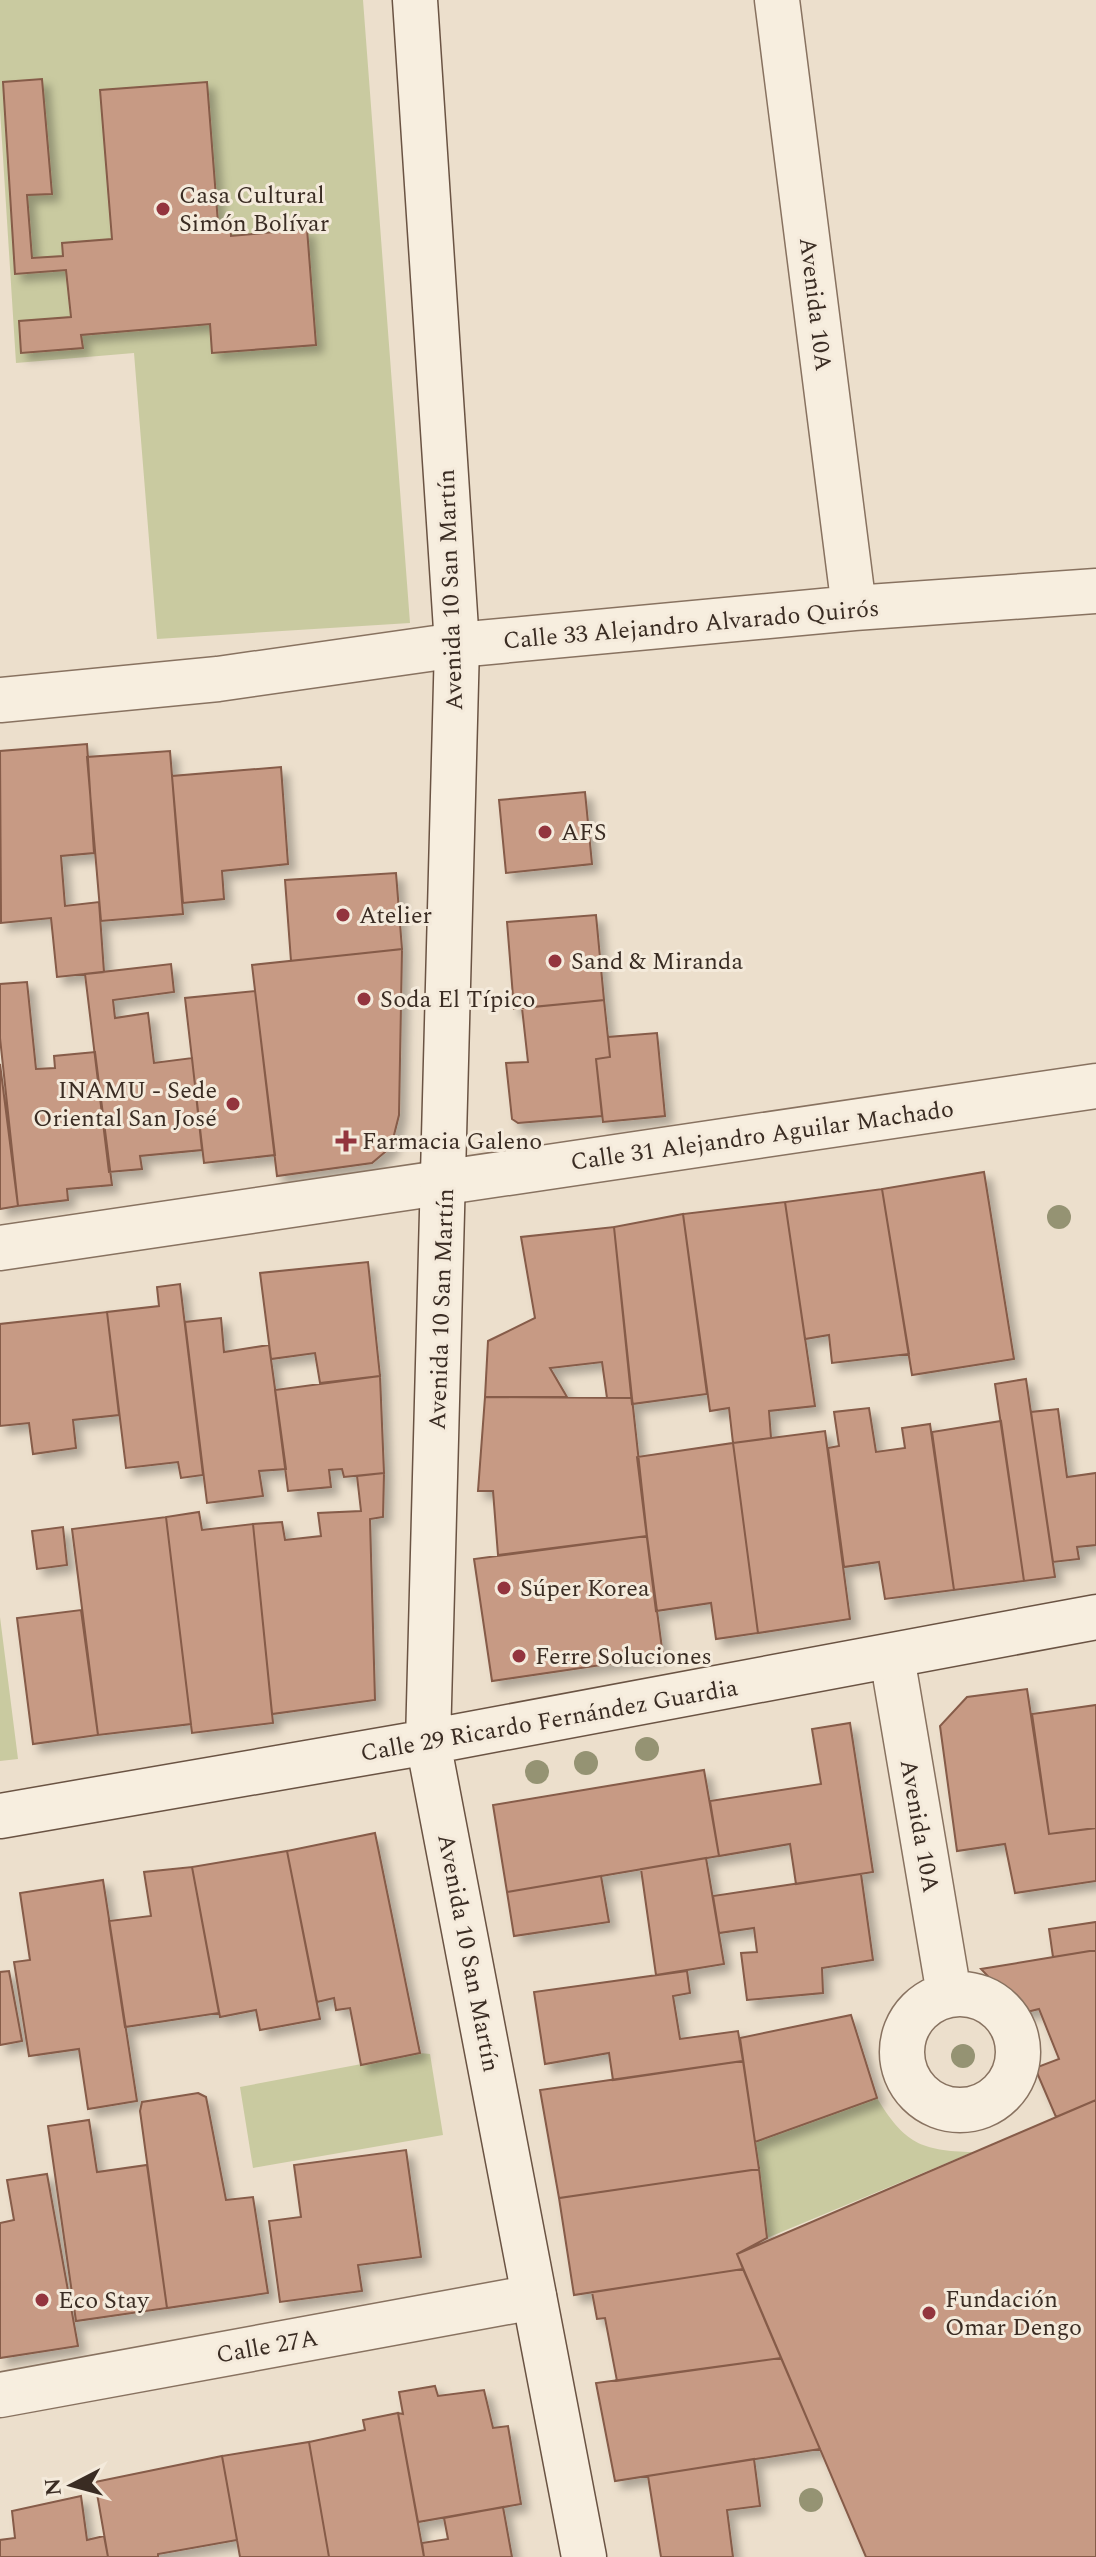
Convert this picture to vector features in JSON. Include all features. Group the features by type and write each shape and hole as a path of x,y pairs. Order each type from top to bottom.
{"street":[{"name":"Avenida 10 San Martín","path":"415,0 457,645 428,1742 584,2557"},
{"name":"Avenida 10A","path":"777,0 854,608"},
{"name":"Calle 33 Alejandro Alvarado Quirós","path":"0,700 218,679 457,645 854,608 1096,591"},
{"name":"Calle 31 Alejandro Aguilar Machado","path":"0,1248 1096,1086"},
{"name":"Calle 29 Ricardo Fernández Guardia","path":"0,1816 428,1742 1096,1617"},
{"name":"Avenida 10A","path":"892,1657 949,1994"},
{"name":"Calle 27A","path":"0,2395 534,2297"}],"green space":[{"path":"0,0 363,0 410,623 157,639 134,353 16,363 0,110","holes":["42,79 52,193 27,195 32,258 63,256 63,243 112,239 100,91 207,82 218,223 230,222 231,236 307,230 316,344 212,353 210,324 81,335 82,347 71,317 66,270 15,274 3,82"]},
{"path":"0,1617 18,1759 0,1761"},
{"path":"420,2053 430,2054 443,2135 253,2168 240,2087"},
{"path":"877,2098 896,2125 916,2142 940,2149 973,2152 767,2238 755,2142"}],"building":[{"name":"Casa Cultural Simón Bolívar","path":"42,79 52,194 27,195 32,258 63,256 62,243 112,239 100,90 207,82 218,223 230,222 231,236 307,229 316,345 212,353 210,324 81,335 83,348 21,353 19,321 71,317 66,270 15,274 3,82"},
{"path":"87,744 94,853 61,856 65,906 99,902 104,972 57,977 51,918 1,923 0,751"},
{"path":"170,751 183,914 101,921 87,757"},
{"path":"281,767 288,864 222,871 224,899 183,903 172,776"},
{"name":"AFS","path":"585,792 592,864 506,873 499,800"},
{"name":"Atelier","path":"396,873 402,949 291,961 285,880"},
{"name":"Sand & Miranda","path":"596,915 604,1000 514,1009 507,922"},
{"path":"402,949 399,1115 391,1147 372,1163 277,1176 252,965"},
{"path":"171,964 174,992 113,1000 115,1018 148,1013 154,1063 192,1058 202,1150 140,1156 142,1169 109,1172 85,974"},
{"path":"27,982 36,1069 55,1068 54,1056 95,1052 112,1185 67,1189 68,1200 18,1206 0,1038 0,984"},
{"name":"INAMU - Sede Oriental San José","path":"255,991 275,1155 204,1163 185,998"},
{"path":"604,1000 610,1057 596,1059 602,1116 518,1123 512,1119 506,1063 528,1062 522,1008"},
{"path":"657,1033 665,1116 603,1122 596,1059 610,1057 608,1037"},
{"path":"0,1064 18,1206 0,1209"},
{"path":"984,1172 1014,1359 912,1375 882,1189"},
{"path":"882,1189 909,1354 832,1363 829,1335 805,1339 785,1202"},
{"path":"785,1202 815,1406 769,1411 771,1438 733,1443 729,1408 710,1411 683,1214"},
{"path":"683,1214 707,1394 632,1404 614,1227"},
{"path":"614,1227 632,1398 607,1398 602,1362 550,1368 567,1397 485,1397 488,1341 535,1318 521,1237"},
{"path":"368,1262 380,1376 320,1383 315,1353 271,1359 260,1273"},
{"path":"180,1284 203,1475 181,1478 178,1462 126,1468 107,1312 159,1306 157,1287"},
{"path":"107,1312 119,1415 73,1420 76,1448 33,1454 29,1423 0,1426 0,1324"},
{"path":"221,1318 224,1352 269,1345 286,1469 259,1471 263,1496 207,1503 185,1322"},
{"path":"380,1376 384,1473 344,1477 342,1469 329,1470 331,1487 288,1491 275,1390"},
{"path":"1026,1379 1055,1577 1024,1581 995,1384"},
{"path":"485,1397 632,1398 647,1536 498,1555 493,1491 478,1491"},
{"path":"869,1408 876,1452 905,1448 902,1428 930,1424 954,1590 885,1599 879,1562 844,1567 828,1448 839,1446 834,1412"},
{"path":"1058,1409 1067,1477 1096,1473 1096,1545 1077,1547 1079,1559 1053,1562 1031,1412"},
{"path":"1001,1421 1024,1581 954,1590 932,1432"},
{"path":"825,1431 850,1619 758,1633 733,1443"},
{"path":"733,1443 758,1633 716,1639 711,1603 656,1611 637,1457"},
{"path":"384,1473 383,1517 370,1519 375,1700 272,1714 253,1524 282,1522 285,1540 321,1536 318,1513 361,1511 357,1476"},
{"path":"199,1512 202,1530 253,1524 273,1723 192,1733 166,1517"},
{"path":"166,1517 191,1724 98,1735 72,1529"},
{"path":"63,1527 67,1565 37,1569 32,1531"},
{"path":"647,1536 663,1656 492,1681 474,1559"},
{"path":"81,1610 98,1735 33,1744 17,1618"},
{"path":"1027,1689 1049,1834 1096,1828 1096,1881 1015,1893 1005,1844 957,1851 940,1726 967,1697"},
{"path":"1096,1705 1096,1828 1049,1834 1032,1714"},
{"path":"850,1723 873,1872 796,1884 790,1844 719,1856 710,1801 821,1784 812,1729"},
{"path":"704,1770 719,1856 507,1892 493,1805"},
{"path":"375,1833 420,2053 361,2065 350,2008 336,2010 334,1998 317,2002 287,1851"},
{"path":"287,1851 320,2019 260,2030 256,2010 220,2017 192,1867"},
{"path":"706,1858 724,1964 656,1975 641,1869"},
{"path":"192,1867 219,2013 125,2027 109,1921 151,1916 144,1872"},
{"path":"861,1874 873,1960 822,1968 823,1993 747,2000 741,1953 757,1952 754,1928 719,1933 713,1896"},
{"path":"601,1876 609,1922 514,1936 507,1892"},
{"path":"103,1880 137,2101 88,2109 79,2049 29,2056 14,1962 30,1960 20,1893"},
{"path":"1096,1922 1096,1950 1053,1957 1049,1929"},
{"path":"1096,1950 1096,2100 1056,2117 1035,2068 1059,2059 1039,2009 1023,2013 981,1969"},
{"path":"9,1971 22,2041 0,2045 0,1972"},
{"path":"687,1971 690,1993 673,1996 680,2039 738,2031 743,2061 613,2080 609,2053 545,2064 534,1992"},
{"path":"851,2015 877,2098 755,2142 740,2038"},
{"path":"743,2061 759,2169 559,2198 540,2090"},
{"path":"198,2093 206,2097 226,2200 253,2197 268,2293 167,2308 140,2111 142,2102"},
{"name":"Fundación Omar Dengo","path":"1096,2100 1096,2557 866,2557 737,2254"},
{"path":"89,2120 97,2172 147,2165 167,2308 76,2321 48,2126"},
{"path":"406,2150 421,2257 358,2265 362,2291 280,2302 269,2221 301,2217 294,2165"},
{"path":"759,2169 767,2238 737,2254 743,2269 574,2295 559,2198"},
{"path":"47,2174 78,2346 0,2358 0,2223 14,2220 7,2180"},
{"path":"743,2269 781,2358 617,2381 605,2318 597,2319 592,2292"},
{"path":"781,2358 820,2449 615,2481 596,2383"},
{"path":"435,2386 438,2396 484,2390 493,2428 508,2426 521,2504 418,2522 398,2413 403,2414 399,2392"},
{"path":"398,2413 424,2557 329,2557 309,2442 365,2430 363,2420"},
{"path":"309,2442 329,2557 240,2557 222,2456"},
{"path":"222,2456 237,2540 158,2554 158,2557 108,2557 95,2482"},
{"path":"754,2459 760,2506 727,2510 733,2557 661,2557 648,2476"},
{"path":"81,2496 87,2540 104,2536 108,2557 0,2557 0,2540 15,2538 12,2511"},
{"path":"503,2507 512,2557 424,2557 422,2543 448,2539 444,2518"}],"place":[{"name":"Casa Cultural Simón Bolívar","path":"163,209"},
{"name":"AFS","path":"545,832"},
{"name":"Atelier","path":"343,915"},
{"name":"Sand & Miranda","path":"555,961"},
{"name":"Soda El Típico","path":"364,999"},
{"name":"INAMU - Sede Oriental San José","path":"233,1104"},
{"name":"Farmacia Galeno","path":"346,1141"},
{"name":"Súper Korea","path":"504,1588"},
{"name":"Ferre Soluciones","path":"519,1656"},
{"name":"Eco Stay","path":"42,2300"},
{"name":"Fundación Omar Dengo","path":"929,2313"}]}
